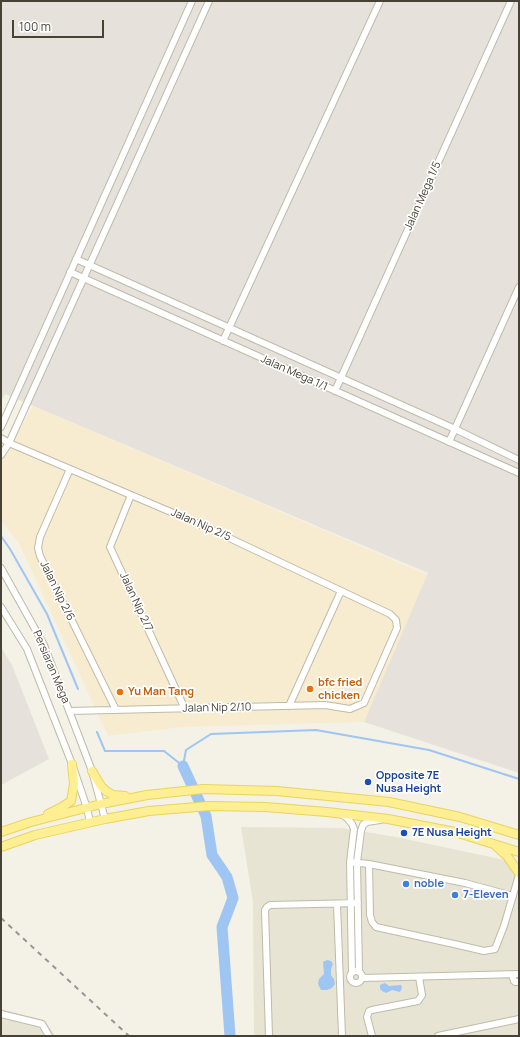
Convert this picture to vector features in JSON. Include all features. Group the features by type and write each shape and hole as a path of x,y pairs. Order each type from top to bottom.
{"main road":[{"path":"31,822 71,801 74,784 72,764"},
{"path":"92,771 101,786 113,795 147,795 202,789 277,791 389,802 460,817 519,835"},
{"path":"1,832 31,822 101,804 147,795"},
{"path":"1,847 35,835 105,819 149,811 209,806 265,807 388,820 455,832 519,852"},
{"path":"492,843 507,856 519,874"}],"street":[{"path":"1,427 192,1"},
{"path":"1,455 9,443 209,1"},
{"path":"223,341 380,1"},
{"name":"Jalan Mega 1/5","path":"335,391 511,1"},
{"path":"76,259 455,429 519,460"},
{"name":"Jalan Mega 1/1","path":"70,272 519,473"},
{"path":"449,442 519,286"},
{"name":"Jalan Nip 2/5","path":"1,438 9,443 206,527 390,614 396,620 397,628 364,703"},
{"name":"Jalan Nip 2/6","path":"70,469 40,538 38,548 40,556 116,710"},
{"name":"Jalan Nip 2/7","path":"131,495 110,547 185,709"},
{"name":"Persiaran Mega","path":"1,568 44,645 92,771 105,819"},
{"path":"289,706 341,591"},
{"name":"Persiaran Mega","path":"1,607 27,649 72,764 87,808 90,822"},
{"name":"Jalan Nip 2/10","path":"69,711 324,705 350,709 364,703"},
{"path":"340,814 347,818 354,829 350,862 352,973 350,979 352,982 359,983 363,978"},
{"path":"363,978 362,974 359,972 357,862 361,831 363,825 367,822 388,820"},
{"path":"350,862 369,864 466,883 513,896"},
{"path":"369,864 370,915 372,922 376,927 484,951 495,949 519,874"},
{"path":"269,1036 265,910 267,907 270,905 358,903"},
{"path":"337,904 342,1036"},
{"path":"352,973 355,971 359,972"},
{"path":"363,978 516,974 514,981 519,982"},
{"path":"372,1036 367,1017 369,1012 372,1010 418,1001 422,995 419,977"},
{"path":"1,1014 42,1024 49,1036"},
{"path":"438,1036 519,1019"}],"shaded area":[{"path":"1,1 519,1 519,773 364,722 428,573 5,394 1,401"},
{"path":"33,406 428,575 364,722 183,727 108,736 19,543 1,521 1,463"},
{"path":"1,647 12,665 49,759 1,785"},
{"path":"241,827 342,828 396,837 519,863 519,1036 254,1036 253,902"},
{"path":"1,1009 45,1020 55,1036 1,1036"}],"water":[{"path":"327,960 331,961 333,964 331,975 335,984 332,988 321,990 318,984 319,979 324,974 323,962"},
{"path":"385,983 389,986 401,985 402,988 400,992 392,990 386,993 380,989 380,985"}],"waterway":[{"path":"1,536 47,614 78,689"},
{"path":"97,732 105,751 164,751 183,766 186,750 211,734 316,730 429,750 519,779"},
{"path":"183,766 206,816 212,855 227,877 233,898 222,927 230,1036"}],"railway":[{"path":"1,918 129,1036"}],"place":[{"name":"bfc fried chicken","path":"310,689"},
{"name":"Yu Man Tang","path":"120,692"},
{"name":"Opposite 7E Nusa Height","path":"368,782"},
{"name":"7E Nusa Height","path":"404,833"},
{"name":"noble","path":"406,884"},
{"name":"7-Eleven","path":"455,895"}]}
